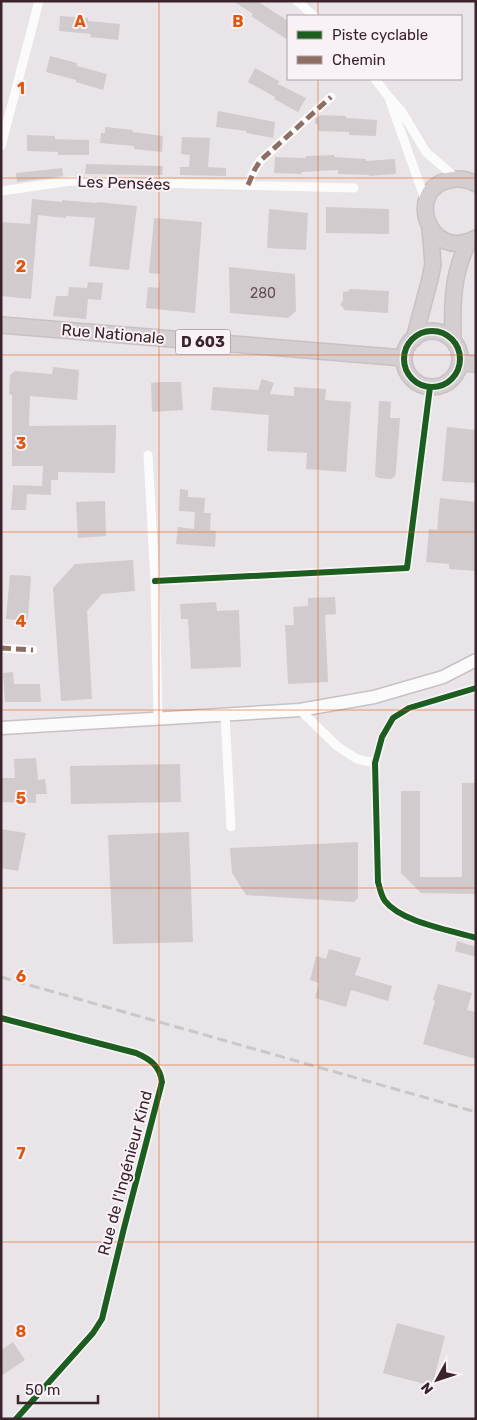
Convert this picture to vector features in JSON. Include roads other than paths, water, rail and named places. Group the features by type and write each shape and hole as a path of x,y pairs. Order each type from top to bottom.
{"main road":[{"path":"414,338 423,333 434,332 444,334 453,340 459,351 460,362 458,371 453,378 438,386 430,387 420,384 411,378 404,358 407,347 414,338 433,264 430,228 425,211 430,193 437,185 446,180 456,178 466,179 476,184"},
{"path":"430,228 443,240 451,243 473,239"},
{"path":"453,340 457,268 473,239"},
{"name":"Rue Nationale","path":"1,325 404,358"},
{"path":"460,362 476,364"},
{"path":"1,728 300,710 374,698 443,677 476,660"}],"street":[{"path":"1,146 39,1"},
{"path":"297,1 313,15"},
{"path":"376,80 402,112 426,152 456,178"},
{"path":"388,96 426,203"},
{"path":"248,186 260,161 331,98"},
{"name":"Les Pensées","path":"1,191 71,181 354,188"},
{"path":"155,582 406,568 430,387"},
{"path":"148,455 155,582 158,718"},
{"path":"1,648 33,650"},
{"path":"476,688 409,708 393,718 382,737 375,763 378,882 384,901 397,912 422,922 476,938"},
{"path":"300,710 338,746 357,759 375,763"},
{"path":"225,714 231,827"},
{"name":"Rue de l'Ingénieur Kind","path":"1,1018 136,1053 157,1066 161,1073 162,1082 102,1319 93,1332 16,1419"}],"railway":[{"path":"1,977 476,1112"}]}
